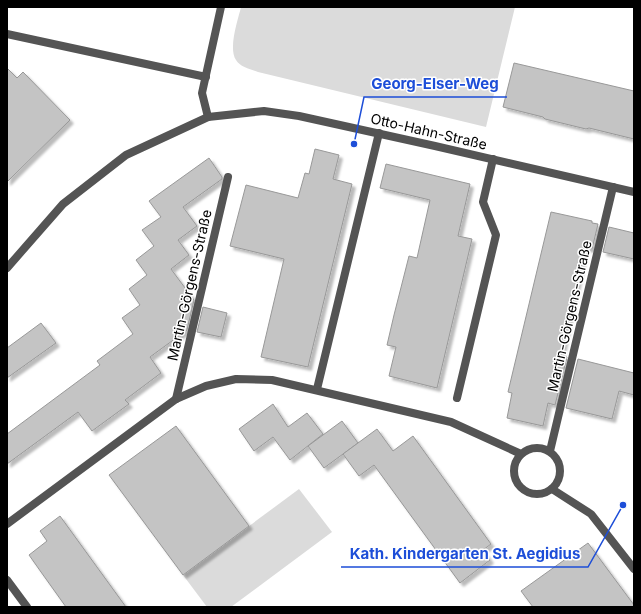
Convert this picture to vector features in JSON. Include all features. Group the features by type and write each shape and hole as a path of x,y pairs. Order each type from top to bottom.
{"street":[{"path":"208,117 202,92 221,7"},
{"path":"7,34 206,76"},
{"name":"Otto-Hahn-Straße","path":"7,268 63,204 126,155 208,117 264,111 299,116 634,192"},
{"path":"317,389 379,133"},
{"name":"Otto-Hahn-Straße","path":"457,398 496,235 482,202 493,159"},
{"name":"Martin-Görgens-Straße","path":"176,399 228,177"},
{"name":"Martin-Görgens-Straße","path":"550,451 613,188"},
{"path":"7,524 176,399 206,386 236,379 272,380 317,389 451,422 521,454"},
{"path":"540,447 550,451 556,457 560,465 558,482 552,489 545,493 529,493 522,489 515,479 513,468 516,460 521,454 530,448 540,447"},
{"path":"552,489 591,514 634,569"},
{"path":"7,580 27,607"}],"shaded area":[{"path":"241,7 515,7 486,127 246,68 236,60 233,48 234,34"},
{"path":"299,489 332,532 231,607 207,607 183,575"}],"building":[{"path":"514,63 634,91 634,139 545,119 543,117 503,107"},
{"path":"7,68 17,78 23,72 70,120 7,182"},
{"path":"315,149 339,155 333,179 352,184 308,367 261,357 284,259 230,246 246,185 298,198 305,173 309,174"},
{"path":"209,158 222,179 183,207 197,226 178,240 189,255 171,269 194,300 187,330 150,357 161,373 125,400 129,404 92,431 78,412 7,464 7,434 100,365 97,361 133,334 122,318 140,305 129,289 147,275 136,260 154,246 142,230 161,217 149,201"},
{"path":"386,164 470,184 458,236 472,239 437,388 389,376 396,347 387,345 409,256 417,258 430,200 380,188"},
{"path":"551,212 592,221 592,223 598,224 592,249 585,248 561,355 567,357 555,405 548,403 543,426 507,418 512,393 508,392"},
{"path":"609,227 634,233 634,259 603,252"},
{"path":"203,307 227,313 221,337 197,332"},
{"path":"41,323 56,343 7,378 7,348"},
{"path":"578,359 634,373 634,395 619,391 612,419 566,408"},
{"path":"273,404 288,427 307,413 323,434 290,460 273,437 254,451 239,429"},
{"path":"342,421 358,443 324,468 308,446"},
{"path":"176,426 249,526 183,575 109,475"},
{"path":"377,429 393,451 413,436 491,544 483,550 490,560 460,583 374,465 359,476 343,454"},
{"path":"60,516 126,607 66,607 29,555 47,541 40,531"},
{"path":"588,543 634,607 533,607 521,591"}],"place":[{"name":"Georg-Elser-Weg","path":"354,144"},
{"name":"Kath. Kindergarten St. Aegidius","path":"623,505"}]}
